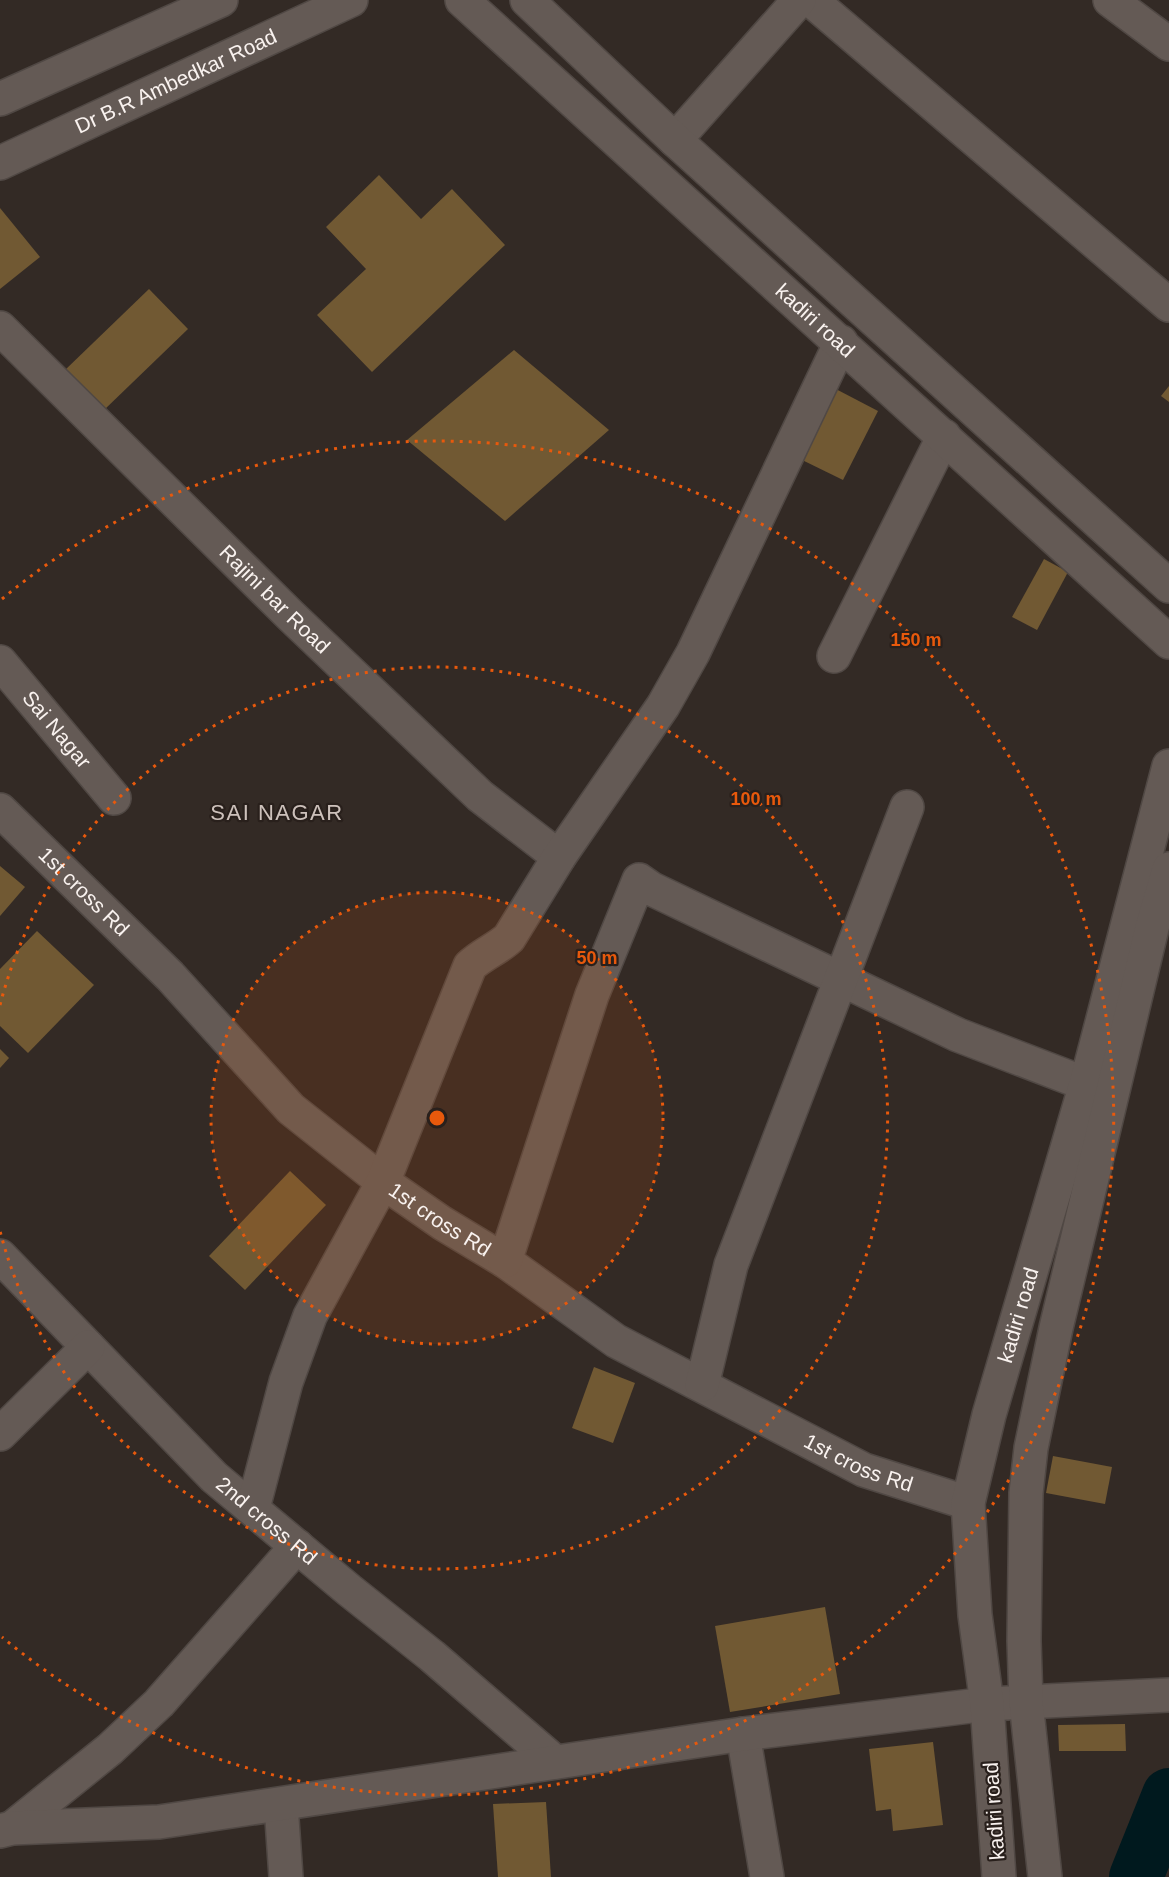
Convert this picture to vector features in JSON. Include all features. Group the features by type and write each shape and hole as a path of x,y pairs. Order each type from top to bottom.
{"street":[{"path":"0,99 221,0"},
{"name":"Dr B.R Ambedkar Road","path":"0,163 351,0"},
{"name":"kadiri road","path":"462,0 945,436 1169,642"},
{"name":"kadiri road","path":"526,0 675,140 1169,586"},
{"path":"675,140 799,0"},
{"path":"812,0 1169,305"},
{"path":"1110,0 1169,44"},
{"name":"Rajini bar Road","path":"0,328 290,615 480,796 559,857"},
{"path":"253,1508 286,1382 310,1316 382,1182 470,966 509,938 559,857 663,706 693,653 841,342"},
{"path":"834,656 945,436"},
{"name":"Sai Nagar","path":"0,662 114,798"},
{"name":"kadiri road","path":"999,1877 987,1704 975,1615 968,1503 989,1414 1086,1084 1169,766"},
{"path":"702,1385 731,1264 907,807"},
{"name":"1st cross Rd","path":"0,810 170,975 291,1109 382,1182 442,1223 505,1261 616,1341 864,1470 968,1503"},
{"name":"kadiri road","path":"1045,1877 1026,1702 1026,1494 1031,1448 1056,1328 1152,928 1169,869"},
{"path":"505,1261 592,995 639,880 652,889 958,1035 1086,1084"},
{"name":"2nd cross Rd","path":"0,1256 214,1477 432,1656 555,1762"},
{"path":"0,1434 88,1347"},
{"path":"6,1829 110,1749 159,1703 297,1546"},
{"path":"6,1829 159,1822 744,1734 987,1704 1169,1695"},
{"path":"744,1734 767,1877"},
{"path":"281,1805 286,1877"}],"building":[{"path":"379,175 421,219 452,189 505,245 372,372 317,315 366,269 326,227"},
{"path":"0,208 40,257 0,289"},
{"path":"149,289 188,329 103,411 64,371"},
{"path":"514,350 609,430 505,521 407,440"},
{"path":"1169,386 1169,402 1161,396"},
{"path":"832,387 878,411 843,480 796,457"},
{"path":"1044,559 1068,572 1037,630 1012,617"},
{"path":"0,866 25,887 0,916"},
{"path":"37,931 94,985 28,1053 0,1026 0,969"},
{"path":"0,1049 9,1058 0,1068"},
{"path":"290,1171 326,1205 245,1290 209,1256"},
{"path":"594,1367 635,1383 613,1443 572,1428"},
{"path":"1053,1456 1112,1467 1105,1504 1046,1493"},
{"path":"825,1607 840,1694 730,1712 715,1626"},
{"path":"1125,1724 1126,1751 1059,1751 1058,1725"},
{"path":"933,1742 943,1825 893,1831 891,1809 876,1811 869,1749"},
{"path":"546,1802 551,1877 498,1877 493,1804"}],"waterway":[{"path":"1136,1877 1169,1795"}],"district":[{"name":"SAI NAGAR","path":"277,812"}]}
